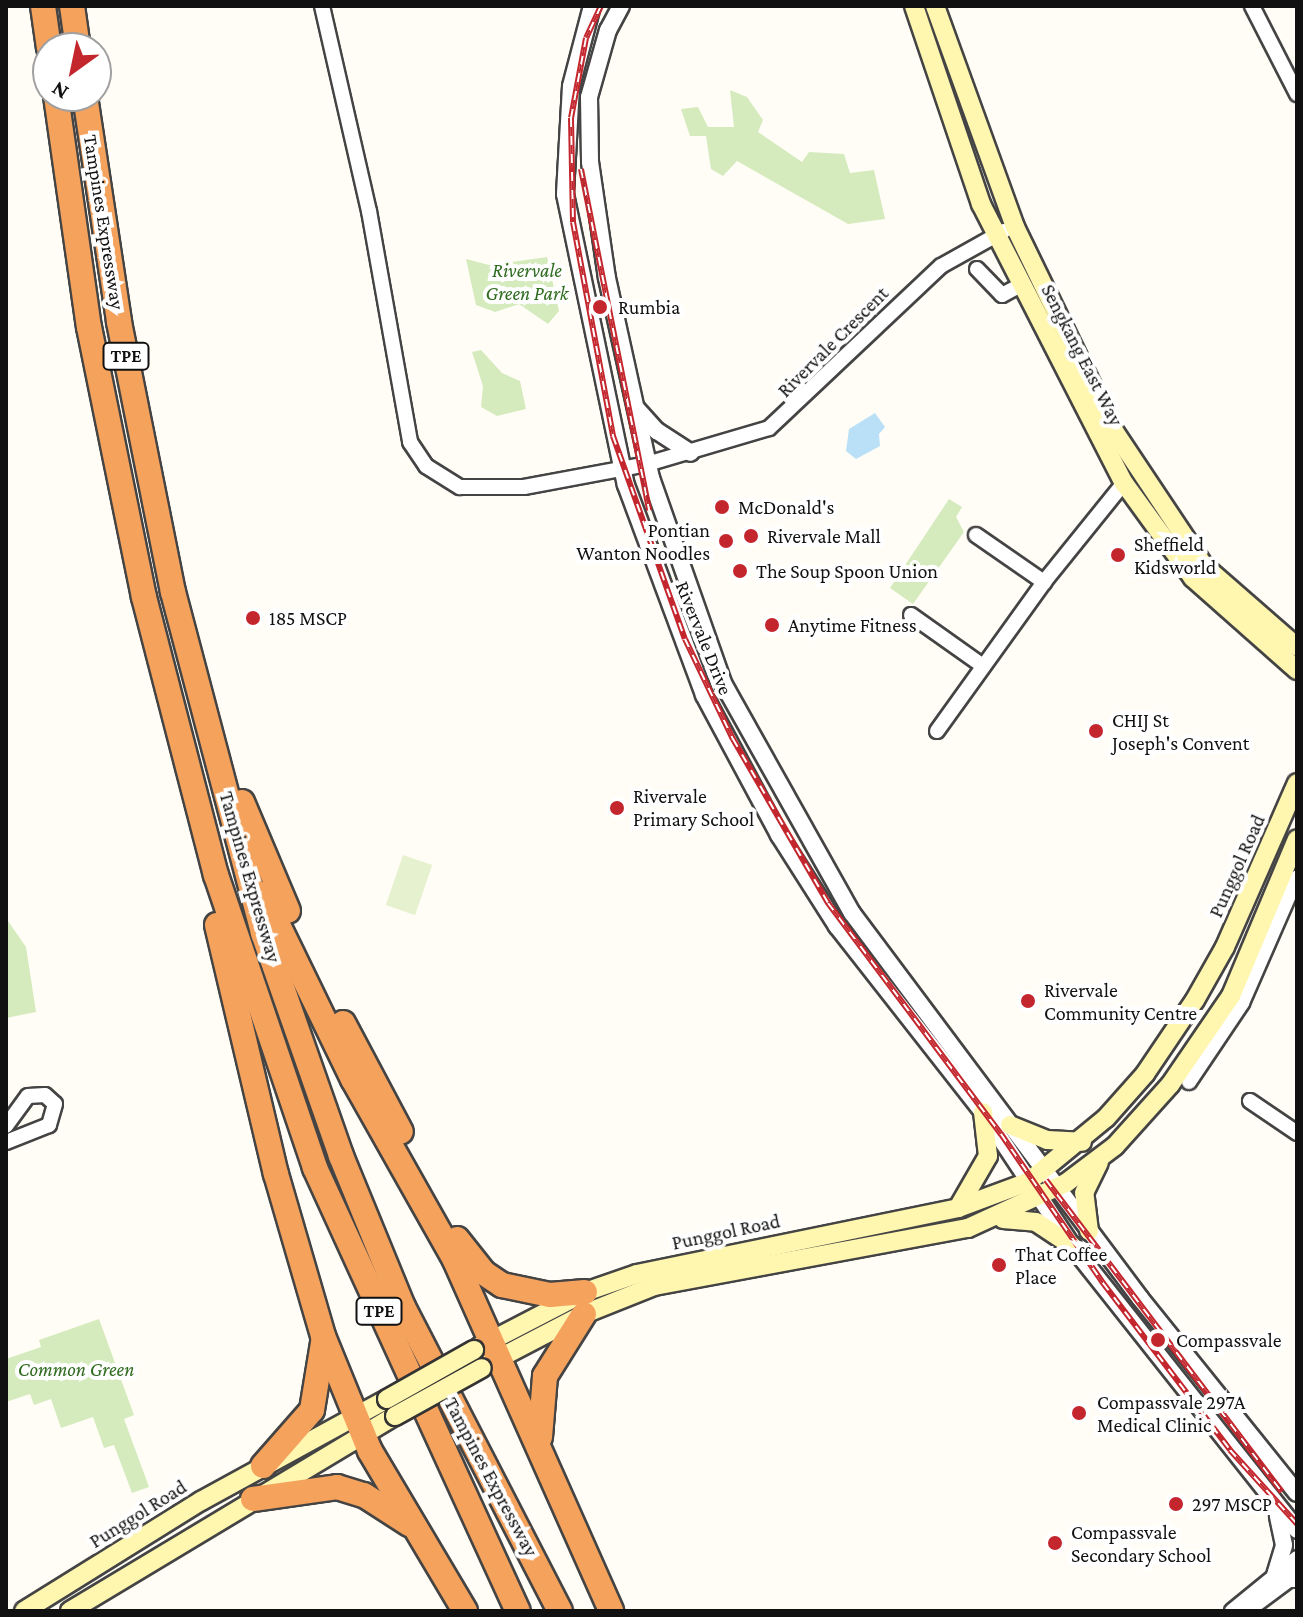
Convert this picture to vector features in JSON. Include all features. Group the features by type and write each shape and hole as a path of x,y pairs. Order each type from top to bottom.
{"highway":[{"path":"43,6 47,32"},
{"path":"72,6 76,32"},
{"name":"Tampines Expressway","path":"58,112 89,327 138,567 216,875 315,1168 518,1611"},
{"name":"Tampines Expressway","path":"88,112 145,460 178,614 263,933 341,1156 403,1307 560,1611"},
{"path":"208,719 307,956 464,1251 502,1285 584,1303 545,1376 540,1443"},
{"path":"244,856 496,1349 540,1443 565,1514 611,1611"},
{"path":"216,875 214,912 221,943 276,1174 323,1336 360,1426 414,1528 465,1611"},
{"path":"377,1087 394,1153"},
{"path":"414,1185 440,1207"},
{"path":"263,1466 312,1410 323,1336"},
{"path":"253,1499 337,1487 377,1501 414,1528"},
{"path":"542,1573 555,1582 575,1611"}],"main road":[{"name":"Sengkang East Way","path":"914,6 995,235 1124,483 1193,578 1293,656"},
{"name":"Sengkang East Way","path":"935,6 1015,227 1114,431 1204,566 1293,656"},
{"name":"Punggol Road","path":"70,1611 253,1499 360,1426 584,1303 680,1263 958,1208 1028,1182 1082,1142 1145,1074 1207,981 1297,783"},
{"name":"Punggol Road","path":"584,1303 682,1277 804,1261 997,1218 1058,1188 1115,1146 1190,1071 1236,1000 1290,882 1297,839"},
{"path":"958,1208 988,1156 983,1112"},
{"path":"1010,1125 1047,1140 1082,1142"},
{"path":"1089,1231 1084,1193 1096,1165 1115,1146"},
{"path":"997,1218 1036,1222 1072,1246"},
{"name":"Punggol Road","path":"24,1611 263,1466 360,1426"}],"street":[{"name":"Rivervale Crescent","path":"322,6 364,203 360,211 388,380 405,451 422,473 458,494 494,497 524,487 647,464 691,453 785,418 895,306 941,266 1015,227"},
{"name":"Rivervale Drive","path":"592,6 571,86 565,194 622,469 688,657 738,762 837,926 983,1112 1072,1246 1274,1505 1297,1530"},
{"name":"Rivervale Drive","path":"621,6 608,30 589,97 590,162 607,278 647,464 708,644 754,744 852,913 1089,1231 1295,1489"},
{"path":"1252,6 1297,94"},
{"path":"977,269 1002,295 1021,285"},
{"path":"633,405 657,431 691,453"},
{"path":"937,731 1044,582 1124,483"},
{"path":"976,535 1044,582"},
{"path":"911,615 983,666"},
{"path":"6,1126 28,1096 45,1095 55,1104 49,1125 6,1142"},
{"path":"1250,1101 1297,1133"},
{"path":"1274,1505 1284,1532 1290,1577"},
{"path":"1247,1611 1290,1577 1297,1558"},
{"path":"1232,1611 1290,1577"}],"green space":[{"path":"730,90 747,97 763,120 758,132 802,162 809,152 844,154 850,173 874,170 885,219 848,224 737,161 723,176 711,169 706,136 690,136 681,109 698,107 708,127 734,127"},
{"name":"Rivervale Green Park","path":"547,257 559,311 548,324 519,304 495,312 476,305 466,259 489,265"},
{"path":"481,350 502,373 520,381 526,409 497,416 481,407 483,386 472,352"},
{"path":"949,499 962,507 956,517 964,532 913,604 890,588"},
{"path":"403,855 432,865 415,915 386,905"},
{"path":"6,918 26,947 36,1012 6,1018"},
{"name":"Common Green","path":"99,1319 134,1415 124,1419 149,1487 132,1493 114,1445 104,1448 93,1417 61,1428 51,1399 34,1405 30,1394 6,1402 6,1359 41,1347 39,1340"}],"water":[{"path":"875,413 885,427 879,434 880,446 856,459 846,451 849,429"}],"railway":[{"path":"601,6 586,38 571,118 573,222 613,436 685,639 733,739 828,903 1001,1134 1103,1283 1230,1450 1297,1524"},
{"path":"581,169 649,510"},
{"path":"1046,1180 1282,1492"}],"place":[{"name":"Rumbia","path":"600,307"},
{"name":"McDonald's","path":"722,507"},
{"name":"Rivervale Mall","path":"751,536"},
{"name":"Pontian Wanton Noodles","path":"726,541"},
{"name":"Sheffield Kidsworld","path":"1118,555"},
{"name":"The Soup Spoon Union","path":"740,571"},
{"name":"185 MSCP","path":"253,618"},
{"name":"Anytime Fitness","path":"772,625"},
{"name":"CHIJ St Joseph's Convent","path":"1096,731"},
{"name":"Rivervale Primary School","path":"617,808"},
{"name":"Rivervale Community Centre","path":"1028,1001"},
{"name":"That Coffee Place","path":"999,1265"},
{"name":"Compassvale","path":"1158,1340"},
{"name":"Compassvale 297A Medical Clinic","path":"1079,1413"},
{"name":"297 MSCP","path":"1176,1504"},
{"name":"Compassvale Secondary School","path":"1055,1543"}]}
